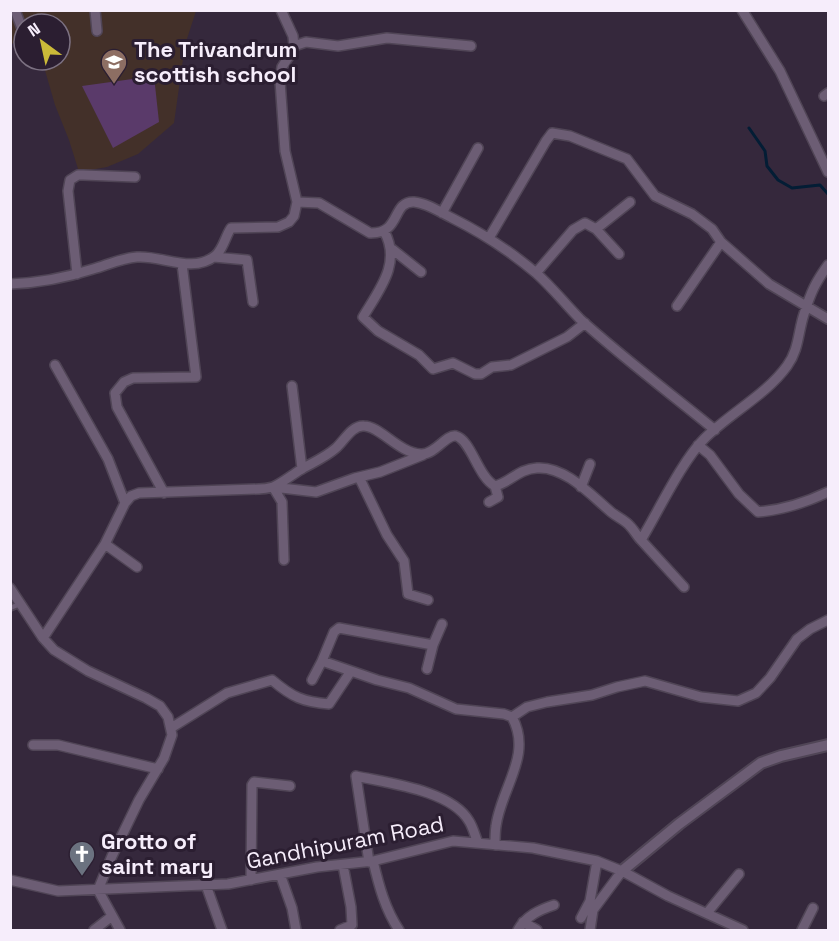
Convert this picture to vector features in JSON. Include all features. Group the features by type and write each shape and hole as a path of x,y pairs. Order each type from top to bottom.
{"street":[{"path":"95,10 97,31"},
{"path":"214,257 231,228 278,227 294,216 297,202 285,151 280,81 282,67 294,46 293,36 281,10"},
{"path":"742,10 780,71 828,172"},
{"path":"294,46 306,42 338,46 387,38 471,46"},
{"path":"489,238 552,133 570,136 627,159 655,196 692,214 712,229 721,242 769,284 828,319"},
{"path":"442,213 477,148"},
{"path":"77,274 68,191 70,180 83,175 135,177"},
{"path":"297,202 319,204 370,233 384,231 393,222 400,207 407,202 415,202 427,205 489,238 536,273 585,323 715,430"},
{"path":"596,230 630,202"},
{"path":"536,273 578,226 585,223 596,230 619,254"},
{"path":"384,231 392,249 421,272"},
{"path":"677,306 721,242"},
{"path":"392,249 388,273 363,317 378,331 419,355 433,369 453,363 475,374 481,374 492,367 511,365 567,337 585,323"},
{"path":"10,284 59,279 137,256 182,264 214,257 247,260 253,302"},
{"path":"164,493 117,407 115,393 124,382 133,378 195,377 182,264"},
{"path":"641,540 698,445 754,398 788,365 798,346 814,284 828,265"},
{"path":"55,365 108,459 125,503"},
{"path":"292,386 302,469"},
{"path":"273,487 334,450 353,430 365,426 412,453 423,455"},
{"path":"43,638 105,543 125,503 131,496 139,493 273,487 316,492 380,472 432,452 449,437 454,436 459,437 465,443 488,482 495,486 503,484 523,470 538,468 552,470 568,477 629,525 684,587"},
{"path":"698,445 710,455 739,494 758,512 800,503 828,492"},
{"path":"580,487 590,464"},
{"path":"359,477 387,536 404,561 408,594 428,600"},
{"path":"489,502 498,497 495,486"},
{"path":"273,487 282,502 284,560"},
{"path":"105,543 137,567"},
{"path":"10,588 15,606 54,650 88,671 160,706 168,717 172,735 164,758 140,800 98,890 120,930"},
{"path":"512,717 537,705 592,695 645,681 701,697 738,701 756,693 763,686 797,639 828,620"},
{"path":"427,669 433,645 442,624"},
{"path":"312,680 334,632 339,628 433,645"},
{"path":"322,660 377,680 409,688 456,709 504,714 512,717 519,734 519,756 496,825 495,845"},
{"path":"171,728 227,693 272,680 296,698 313,703 329,704 351,671"},
{"path":"33,745 58,746 158,769"},
{"path":"590,930 593,910 622,871 679,824 761,763 828,745"},
{"path":"399,930 390,917 371,862 356,776 405,786 448,802 469,820 478,843"},
{"path":"251,880 252,785 254,782 290,786"},
{"name":"Gandhipuram Road","path":"10,880 58,891 228,884 280,874 371,862 453,841 533,848 597,861 743,930"},
{"path":"581,918 590,901 597,861"},
{"path":"340,930 352,925 351,906 343,865"},
{"path":"280,874 292,908 296,930"},
{"path":"707,913 739,874"},
{"path":"207,885 222,930"},
{"path":"521,926 540,909 554,905"},
{"path":"802,930 813,908"},
{"path":"94,930 112,916"},
{"path":"521,926 537,930"}],"shaded area":[{"name":"The Trivandrum scottish school","path":"10,11 196,11 185,45 174,123 138,154 107,167 79,172 45,72 72,72 72,12 12,12 11,44"},
{"path":"154,76 159,122 113,148 82,86"}],"waterway":[{"path":"749,128 765,151 767,166 778,180 792,188 820,185 828,194"}],"place":[{"name":"The Trivandrum scottish school","path":"114,85"},
{"name":"Grotto of saint mary","path":"82,877"}]}
